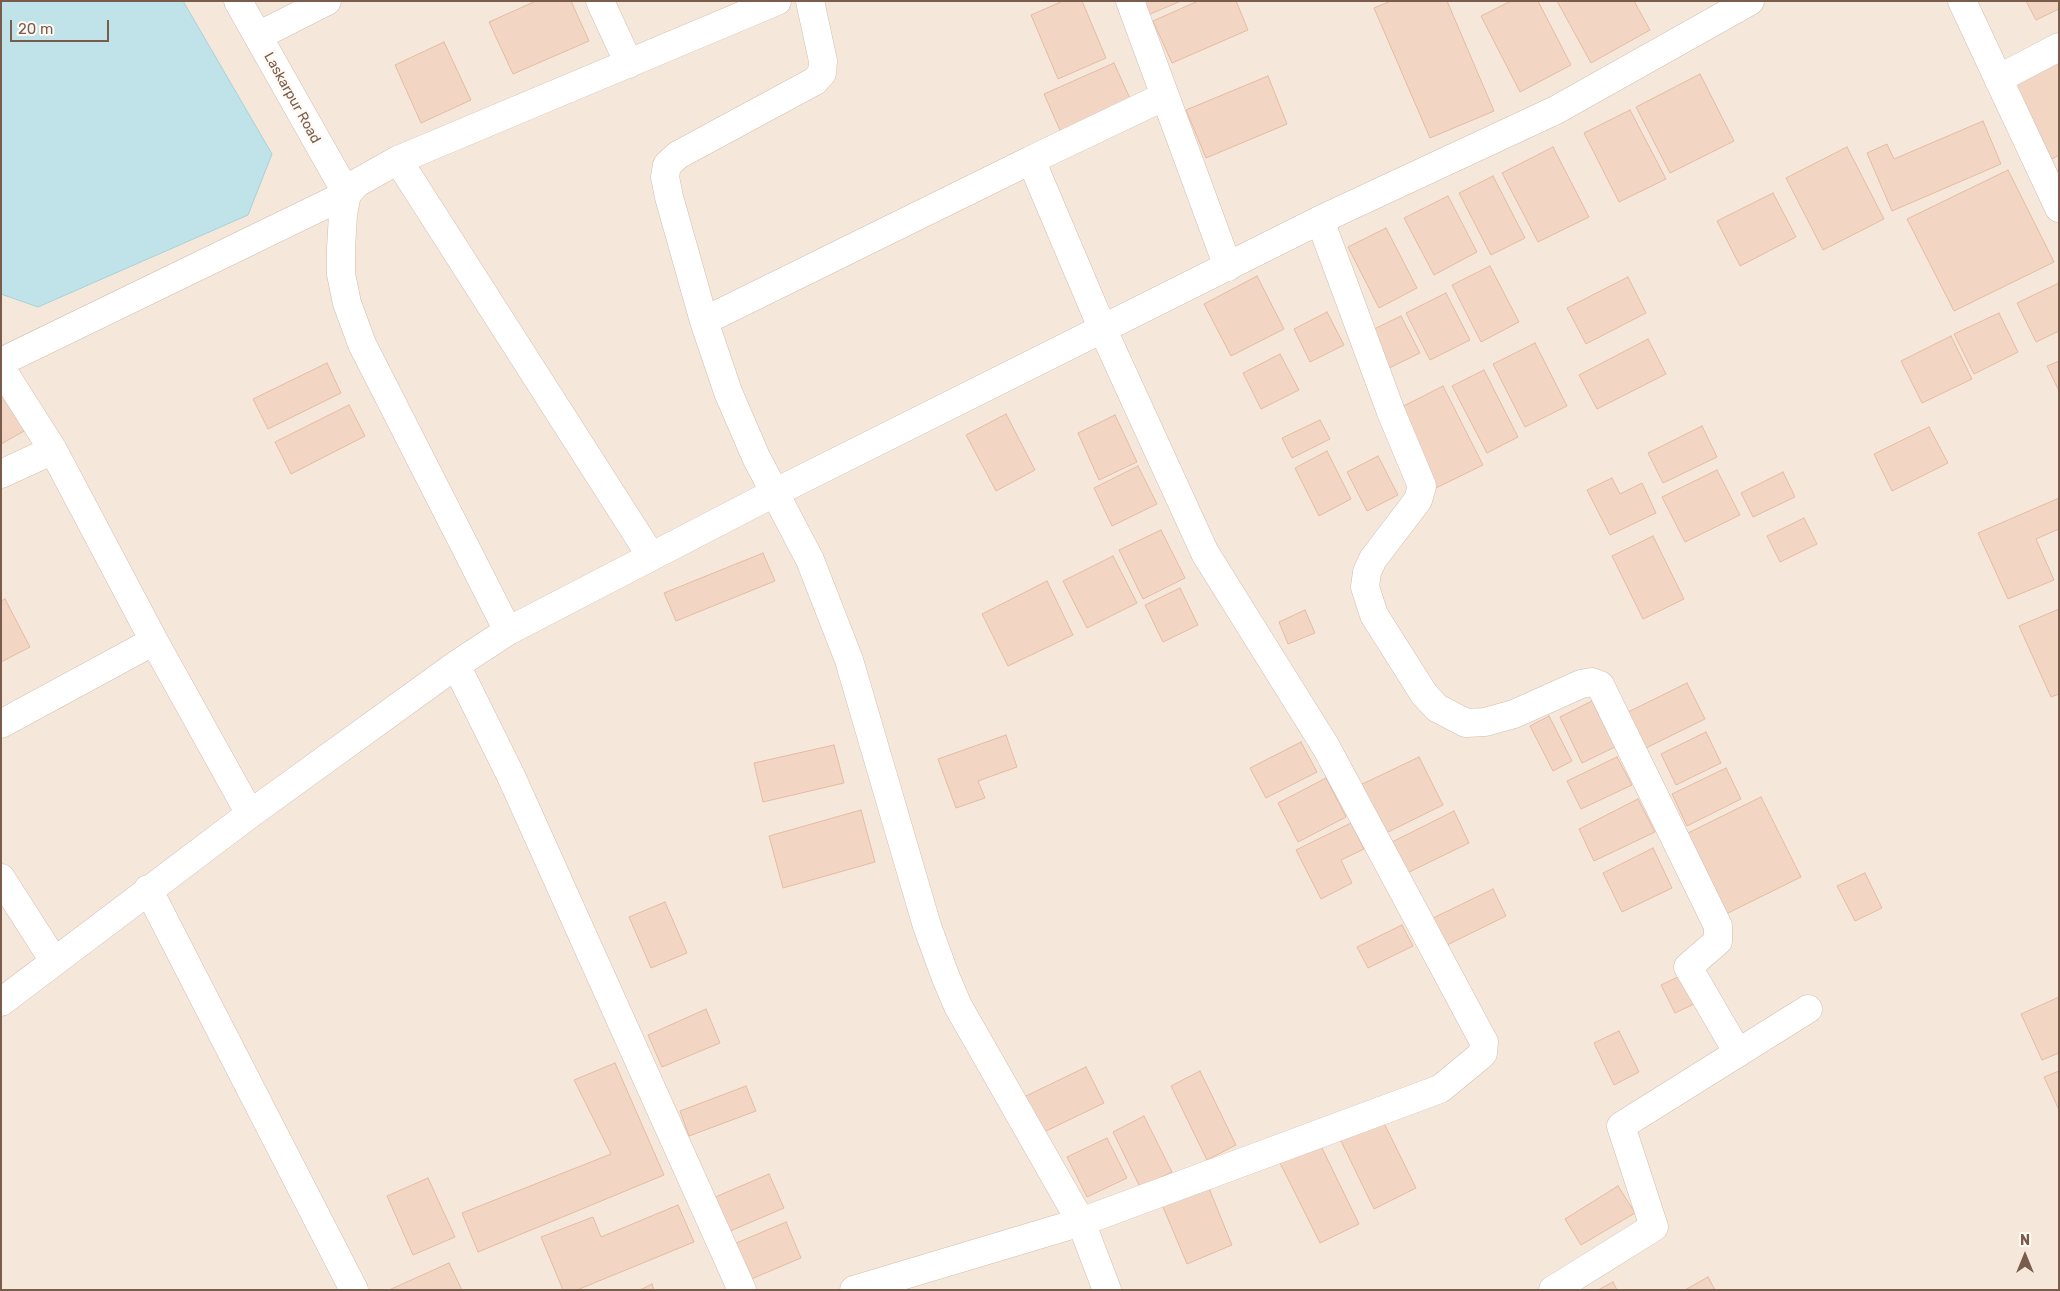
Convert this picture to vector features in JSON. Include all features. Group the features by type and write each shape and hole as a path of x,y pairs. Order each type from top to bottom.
{"street":[{"name":"Laskarpur Road","path":"238,1 347,194"},
{"path":"258,36 327,1"},
{"path":"600,1 629,64"},
{"path":"1,362 347,194 357,184 398,160 777,1"},
{"path":"810,1 823,62 822,73 815,81 678,156 668,165 665,177 669,197 704,321 740,424 810,560 833,615 852,670 927,926 958,1006 1081,1222 1107,1290"},
{"path":"1130,1 1228,267"},
{"path":"1,1002 250,814 456,665 508,631 774,493 1320,220 1556,110 1750,1"},
{"path":"1962,1 2059,208"},
{"path":"1998,78 2059,46"},
{"path":"704,321 1165,96"},
{"path":"398,160 651,556"},
{"path":"854,1290 1081,1222 1440,1090 1483,1053 1484,1042 1326,747 1205,553 1103,330 1031,160"},
{"path":"347,194 343,214 341,274 347,303 362,344 508,631"},
{"path":"1320,220 1391,412 1422,486 1418,500 1373,559 1367,572 1365,587 1374,615 1424,694 1437,708 1466,723 1485,722 1514,714 1581,684 1592,682 1600,685 1718,926 1718,941 1688,968 1738,1053"},
{"path":"1,368 53,450 154,641 250,814"},
{"path":"1,474 53,450"},
{"path":"1,724 154,641"},
{"path":"456,665 511,776 742,1290"},
{"path":"1,878 54,961"},
{"path":"148,890 354,1290"},
{"path":"1553,1290 1654,1227 1622,1126 1808,1009"}],"shaded area":[{"path":"1,1 2059,1 2059,1290 1,1290"}],"water":[{"path":"1,1 183,1 272,154 248,215 38,307 1,294"}],"building":[{"path":"536,1 571,1 589,41 513,74 489,22"},
{"path":"1063,1 1082,1 1106,58 1058,79 1031,15"},
{"path":"1142,1 1181,1 1148,15"},
{"path":"1198,1 1236,1 1248,30 1172,63 1153,21"},
{"path":"1391,1 1447,1 1494,111 1430,138 1374,8"},
{"path":"1511,1 1538,1 1571,65 1520,92 1481,16"},
{"path":"1557,1 1634,1 1650,30 1591,63"},
{"path":"2026,1 2059,1 2059,9 2036,20"},
{"path":"444,42 471,100 421,123 395,65"},
{"path":"2059,59 2059,155 2050,160 2011,83"},
{"path":"1114,63 1133,105 1063,137 1044,94"},
{"path":"1700,74 1734,141 1670,173 1636,107"},
{"path":"1268,76 1287,124 1206,158 1186,110"},
{"path":"1630,110 1666,179 1619,202 1584,133"},
{"path":"1983,121 2001,164 1892,211 1867,153 1887,144 1894,159"},
{"path":"1553,147 1589,217 1538,242 1502,173"},
{"path":"1847,147 1884,219 1823,250 1786,178"},
{"path":"2008,170 2054,262 1954,311 1907,219"},
{"path":"1493,176 1525,238 1491,255 1459,193"},
{"path":"1773,193 1796,237 1740,266 1717,221"},
{"path":"1448,196 1477,252 1434,275 1404,218"},
{"path":"1386,228 1417,288 1379,308 1348,247"},
{"path":"1490,266 1519,322 1481,342 1452,285"},
{"path":"1257,276 1284,329 1231,356 1204,304"},
{"path":"1628,277 1646,313 1586,344 1567,308"},
{"path":"2059,283 2059,331 2036,342 2017,303"},
{"path":"1446,293 1470,340 1430,360 1406,313"},
{"path":"1327,312 1344,345 1310,362 1294,329"},
{"path":"1999,313 2018,352 1974,374 1954,334"},
{"path":"1401,316 1420,353 1387,369 1368,332"},
{"path":"1951,336 1972,379 1922,403 1901,361"},
{"path":"1648,339 1666,374 1597,409 1579,375"},
{"path":"1535,343 1567,406 1525,427 1493,364"},
{"path":"1280,354 1299,390 1261,409 1243,373"},
{"path":"2059,361 2059,391 2047,366"},
{"path":"327,363 341,393 268,429 253,399"},
{"path":"1484,370 1518,437 1487,453 1452,386"},
{"path":"1443,386 1483,465 1434,489 1394,411"},
{"path":"1,389 26,430 1,444"},
{"path":"349,405 365,436 291,474 275,442"},
{"path":"1006,414 1035,470 996,491 966,435"},
{"path":"1115,415 1137,462 1099,480 1078,433"},
{"path":"1320,420 1330,439 1292,458 1282,438"},
{"path":"1702,426 1717,457 1663,483 1648,453"},
{"path":"1929,427 1948,463 1892,491 1874,454"},
{"path":"1327,451 1351,499 1319,516 1295,468"},
{"path":"1378,456 1398,495 1367,511 1347,472"},
{"path":"1138,466 1157,504 1112,526 1094,488"},
{"path":"1717,470 1740,515 1685,542 1662,497"},
{"path":"1783,472 1795,497 1753,517 1741,493"},
{"path":"1612,478 1620,494 1642,483 1656,513 1610,535 1587,490"},
{"path":"2059,498 2059,529 2036,539 2054,580 2008,599 1978,533"},
{"path":"1804,518 1817,544 1780,562 1767,536"},
{"path":"1161,530 1185,578 1143,599 1119,550"},
{"path":"1653,536 1684,599 1643,619 1612,556"},
{"path":"763,553 775,581 676,621 664,593"},
{"path":"1113,556 1137,603 1087,628 1063,581"},
{"path":"1047,581 1073,635 1008,666 982,614"},
{"path":"1180,588 1198,625 1163,642 1145,605"},
{"path":"5,599 30,647 1,662 1,601"},
{"path":"2059,609 2059,694 2051,697 2019,626"},
{"path":"1305,610 1315,633 1288,644 1279,622"},
{"path":"1687,683 1705,719 1642,750 1624,714"},
{"path":"1592,701 1615,747 1582,763 1560,717"},
{"path":"1549,716 1572,761 1553,771 1530,726"},
{"path":"1706,732 1721,763 1676,785 1661,754"},
{"path":"1006,735 1017,767 978,781 985,798 956,808 938,759"},
{"path":"1301,742 1317,772 1266,798 1250,768"},
{"path":"834,745 844,783 763,802 754,763"},
{"path":"1419,757 1443,805 1378,837 1354,788"},
{"path":"1617,757 1632,785 1581,809 1567,781"},
{"path":"1726,768 1741,799 1687,826 1672,794"},
{"path":"1326,778 1346,817 1298,842 1278,803"},
{"path":"1761,797 1801,877 1724,915 1684,835"},
{"path":"1638,799 1655,832 1594,861 1579,829"},
{"path":"861,810 875,862 783,888 769,836"},
{"path":"1454,811 1469,843 1401,876 1386,845"},
{"path":"1351,823 1364,849 1341,860 1352,883 1321,899 1296,850"},
{"path":"1653,848 1672,888 1622,912 1603,873"},
{"path":"1865,873 1882,908 1855,921 1837,886"},
{"path":"1493,889 1506,916 1443,947 1429,920"},
{"path":"665,902 687,953 651,968 629,917"},
{"path":"1402,925 1413,946 1368,968 1357,947"},
{"path":"1684,974 1698,1002 1675,1013 1661,985"},
{"path":"2059,997 2059,1053 2042,1060 2021,1014"},
{"path":"706,1009 720,1043 662,1067 648,1035"},
{"path":"1619,1031 1639,1072 1614,1085 1594,1043"},
{"path":"615,1063 664,1175 478,1252 462,1213 611,1154 574,1080"},
{"path":"1086,1067 1104,1103 1042,1133 1024,1097"},
{"path":"1200,1071 1236,1145 1207,1160 1171,1086"},
{"path":"2059,1071 2059,1110 2044,1077"},
{"path":"746,1086 756,1111 689,1136 680,1111"},
{"path":"1144,1116 1172,1172 1140,1187 1113,1132"},
{"path":"1382,1119 1416,1188 1374,1209 1340,1139"},
{"path":"1107,1138 1127,1178 1087,1197 1067,1157"},
{"path":"1320,1144 1359,1224 1320,1243 1280,1163"},
{"path":"769,1174 784,1208 728,1232 713,1198"},
{"path":"428,1178 455,1237 413,1255 387,1196"},
{"path":"1206,1181 1232,1245 1187,1264 1160,1200"},
{"path":"1618,1186 1635,1213 1581,1245 1565,1219"},
{"path":"678,1205 694,1242 577,1290 563,1290 541,1237 593,1217 601,1237"},
{"path":"786,1222 801,1258 749,1280 734,1244"},
{"path":"449,1263 462,1290 389,1290"},
{"path":"1708,1277 1715,1290 1685,1290"},
{"path":"1613,1282 1617,1290 1598,1290"},
{"path":"652,1284 654,1290 640,1290"}]}
